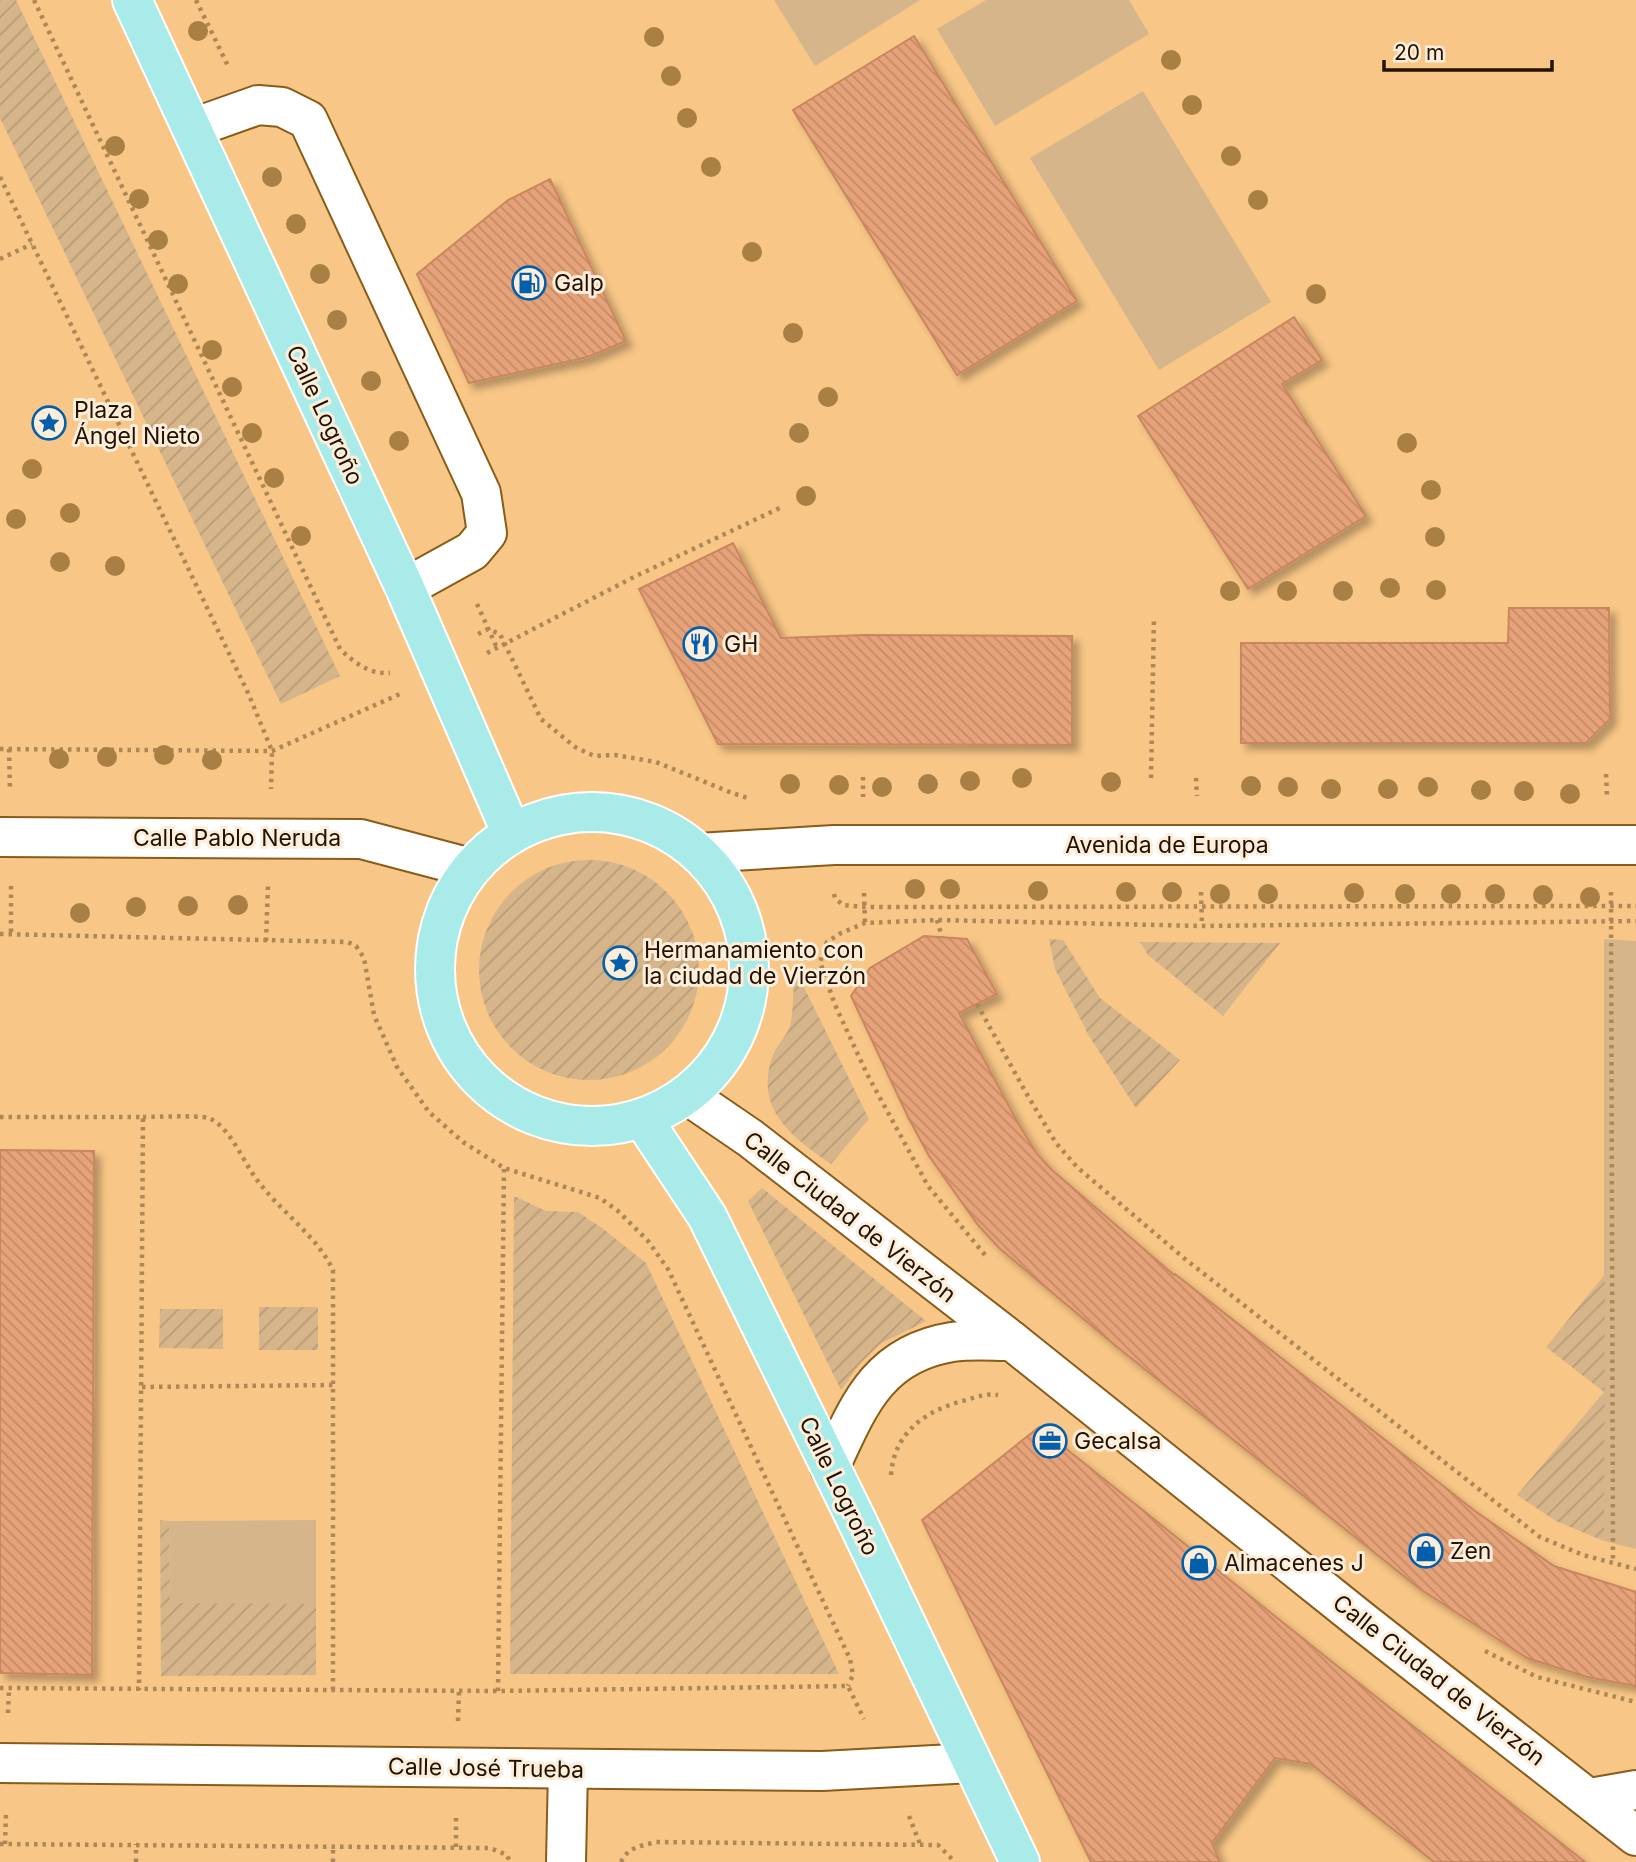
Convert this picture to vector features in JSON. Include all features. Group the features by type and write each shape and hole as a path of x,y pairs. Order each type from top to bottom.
{"main road":[{"name":"Calle Logroño","path":"132,0 405,588 512,834"},
{"path":"587,812 627,816 665,830 698,853 720,879 737,909 747,942 749,977 744,1011 732,1043 712,1071 687,1095 666,1109 642,1118 608,1125 574,1125 540,1118 509,1102 480,1078 457,1048 441,1013 435,975 438,937 450,901 471,869 489,850 512,834 548,818 587,812"},
{"name":"Calle Logroño","path":"642,1118 706,1216 1020,1862"}],"street":[{"path":"193,128 258,105 282,107 308,120 481,493 487,533 472,551 405,588"},
{"name":"Calle Pablo Neruda","path":"0,837 361,839 471,869"},
{"name":"Avenida de Europa","path":"698,853 834,845 1636,845"},
{"name":"Calle Ciudad de Vierzón","path":"687,1095 750,1138 1012,1341 1636,1836"},
{"path":"830,1467 856,1411 871,1387 890,1370 923,1349 954,1342 1012,1341"},
{"name":"Calle José Trueba","path":"0,1763 822,1772 972,1763"},
{"path":"566,1862 568,1770"},
{"path":"1590,1798 1636,1790"}],"path":[{"path":"34,0 340,649 358,666 377,674 393,673 438,664 505,644 784,506"},
{"path":"0,177 249,695 272,751"},
{"path":"0,258 32,244"},
{"path":"1151,778 1154,617"},
{"path":"0,749 272,751 438,664 488,629 500,634 541,719 575,747 594,755 615,755 656,762 732,793 750,799 762,799"},
{"path":"834,845 835,898 844,905 1636,906"},
{"path":"864,888 864,923"},
{"path":"937,920 942,937"},
{"path":"994,1265 928,1186 867,1074 835,1005 820,962 827,942 864,923 937,920 1202,926 1636,921"},
{"path":"1612,921 1613,1563"},
{"path":"0,934 348,942 356,946 364,958 374,1015 397,1067 429,1112 463,1142 504,1168 600,1198 618,1211 648,1241 668,1269 850,1659 853,1675 848,1686"},
{"path":"977,1004 1056,1143 1077,1167 1185,1259 1540,1537 1583,1555 1636,1569"},
{"path":"0,1117 208,1118 232,1138 273,1202 326,1254 333,1270 333,1690"},
{"path":"139,1690 144,1117"},
{"path":"498,1691 504,1168"},
{"path":"142,1387 334,1385"},
{"path":"891,1478 893,1457 910,1427 946,1405 989,1394 1000,1395"},
{"path":"1478,1648 1537,1677 1636,1702"},
{"path":"0,1688 498,1691 848,1686"},
{"path":"848,1686 888,1768 920,1844"},
{"path":"621,1862 624,1855 634,1847 656,1842 938,1845 955,1862"},
{"path":"0,1843 490,1848 508,1856 510,1862"},
{"path":"136,1844 136,1862"},
{"path":"333,1847 333,1862"}],"shaded area":[{"path":"0,0 16,0 340,676 281,704 0,118"},
{"path":"774,0 920,0 815,66"},
{"path":"986,0 1129,0 1149,34 995,126 937,29"},
{"path":"1143,91 1271,302 1159,370 1030,158"},
{"path":"600,860 631,868 650,878 667,892 681,909 691,928 697,948 697,992 691,1012 681,1031 667,1048 650,1062 621,1076 578,1080 557,1076 537,1067 519,1055 504,1040 483,1002 479,959 483,938 492,918 504,900 519,885 557,864"},
{"path":"1049,939 1063,940 1100,998 1180,1060 1136,1108 1089,1036 1055,969"},
{"path":"1604,939 1636,941 1636,1549 1604,1541"},
{"path":"1140,942 1280,943 1223,1016 1148,955"},
{"path":"794,967 869,1119 831,1164 790,1132 772,1106 768,1091 768,1074 773,1055 791,1022"},
{"path":"762,1188 926,1321 880,1344 859,1365 841,1390 748,1201"},
{"path":"514,1196 546,1211 578,1212 646,1263 839,1674 510,1674"},
{"path":"1605,1274 1604,1541 1556,1521 1517,1495 1604,1392 1546,1347"},
{"path":"259,1307 318,1307 318,1350 259,1350"},
{"path":"160,1309 223,1309 223,1349 159,1348"},
{"path":"160,1520 169,1521 170,1603 316,1604 316,1675 161,1676"},
{"path":"316,1520 316,1604 170,1604 169,1521"}],"building":[{"path":"914,36 1077,301 957,375 793,110"},
{"path":"550,179 626,341 588,357 469,383 417,274 508,200"},
{"path":"1294,317 1322,360 1282,384 1366,516 1248,589 1138,416"},
{"path":"733,543 781,638 864,635 1072,636 1072,745 718,744 639,589"},
{"path":"1509,608 1609,608 1610,719 1586,743 1241,743 1241,643 1508,643"},
{"path":"924,936 967,939 997,994 959,1013 1018,1123 1037,1154 1052,1170 1174,1275 1475,1511 1554,1566 1636,1592 1636,1686 1587,1677 1527,1658 1420,1589 1117,1347 999,1248 978,1225 929,1156 851,996 870,968"},
{"path":"0,1150 94,1151 92,1675 0,1673"},
{"path":"1039,1427 1585,1862 1434,1862 1311,1764 1275,1758 1212,1843 1220,1862 1091,1862 922,1520"}],"place":[{"name":"Galp","path":"529,283"},
{"name":"Plaza Ángel Nieto","path":"49,423"},
{"name":"GH","path":"700,644"},
{"name":"Hermanamiento con la ciudad de Vierzón","path":"620,963"},
{"name":"Gecalsa","path":"1050,1441"},
{"name":"Zen","path":"1426,1551"},
{"name":"Almacenes J","path":"1199,1563"}]}
